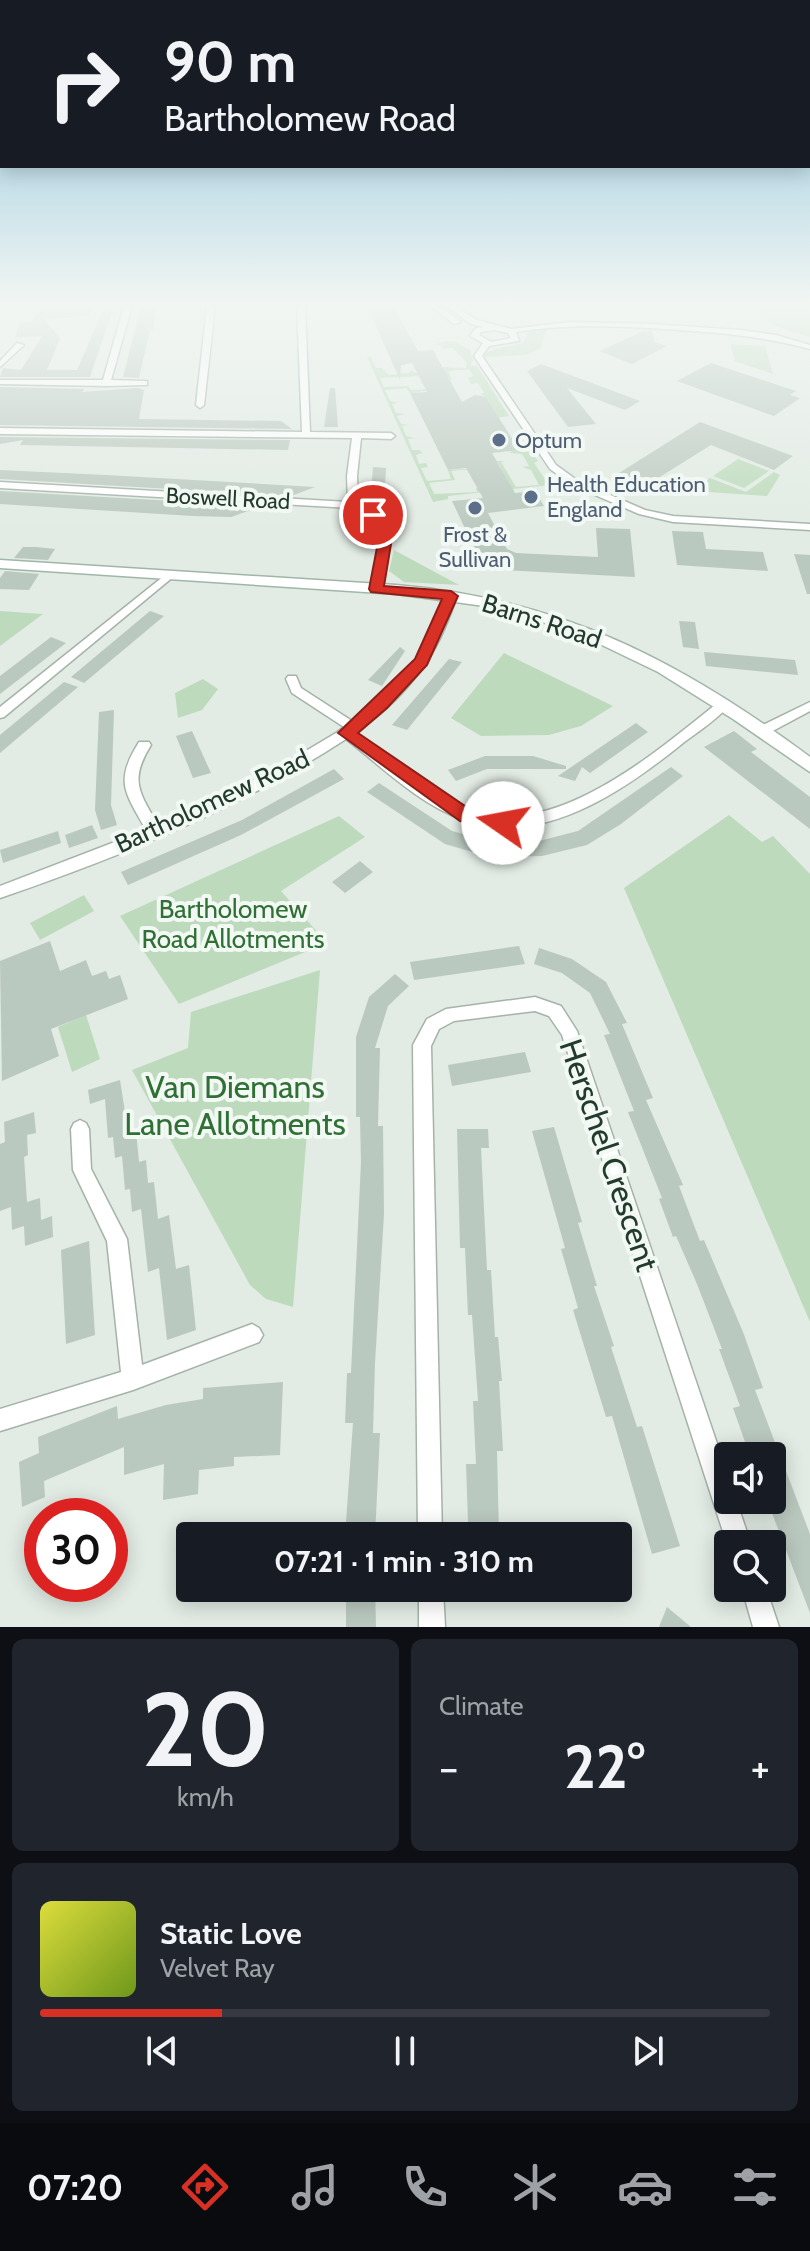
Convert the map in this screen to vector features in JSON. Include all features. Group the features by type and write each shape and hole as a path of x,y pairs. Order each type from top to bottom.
{"street":[{"path":"0,382 144,383"},
{"path":"200,405 203,382"},
{"path":"304,382 306,434"},
{"path":"496,382 553,467 575,483 642,512 673,519 810,527"},
{"path":"0,431 391,436"},
{"path":"357,435 352,476 353,505 373,515 387,532 376,589"},
{"name":"Boswell Road","path":"0,485 353,505"},
{"name":"Barns Road","path":"0,564 376,589 502,604 584,632 671,672 764,730 810,766"},
{"path":"0,714 169,575"},
{"name":"Bartholomew Road","path":"0,892 154,831 295,765 350,730 422,661 451,596"},
{"path":"292,679 296,690 467,816 503,823 532,823 585,803 677,741 724,704"},
{"path":"764,730 810,706"},
{"path":"144,745 130,764 130,787 154,831"},
{"name":"Herschel Crescent","path":"430,1522 422,1045 433,1024 452,1014 535,1004 555,1011 569,1031 734,1530"},
{"path":"80,1129 82,1170 117,1239 133,1379"},
{"path":"0,1420 133,1379 252,1335"},
{"path":"431,1602 432,1627"},
{"path":"758,1602 766,1627"}],"green space":[{"path":"378,382 384,387 439,389 410,393 406,388 385,390 390,401 398,403 392,404 396,413 405,414 397,416 401,424 409,425 402,426 406,436 415,438 408,439 412,450 422,453 416,455 419,464 426,463 428,467 421,468 427,481 451,479 448,470 483,468 451,471 455,480 429,483 434,494 477,492 476,488 509,484 498,462 492,461 505,461 501,462 516,487 539,485 531,470 522,467 529,466 522,454 510,453 516,446 533,454 538,461 534,463 549,485 448,496 448,499 433,502"},
{"path":"470,382 487,382 509,416 477,421 497,415 486,397 480,394 484,393 478,383"},
{"path":"738,459 769,471 744,488 713,476"},
{"path":"774,472 780,475 767,496 694,491 710,478 746,492"},
{"path":"394,550 459,585 404,582 389,571"},
{"path":"0,611 43,614 0,646"},
{"path":"504,653 613,706 581,726 549,735 481,736 451,718"},
{"path":"203,679 218,689 202,710 178,718 175,693"},
{"path":"729,815 762,842 773,836 810,874 810,1322 624,888"},
{"name":"Bartholomew Road Allotments","path":"339,816 365,837 281,891 327,943 179,1004 120,916"},
{"path":"84,895 94,911 40,940 30,923"},
{"name":"Van Diemans Lane Allotments","path":"320,970 293,1307 266,1299 250,1285 132,1070 188,1048 191,1012"},
{"path":"86,1015 100,1059 72,1072 58,1027"}],"building":[{"path":"422,382 451,382 462,402 475,395 486,397 519,450 492,453 515,493 535,491 544,506 488,513 507,549 516,553 598,557 596,528 630,529 635,577 503,570 479,558 452,501 483,498 466,468 448,470 410,393 427,392"},
{"path":"535,382 589,382 640,401 625,410 567,388 596,424 568,427"},
{"path":"680,382 768,382 796,391 790,395 800,398 774,416"},
{"path":"0,387 84,389 82,392 138,388 144,390 139,419 281,421 292,429 0,425"},
{"path":"330,388 335,388 338,427 324,427"},
{"path":"700,422 793,456 774,470 711,445 647,485 619,473"},
{"path":"0,437 290,440 288,450 20,445 23,440 0,444"},
{"path":"373,467 386,468 384,507 371,495"},
{"path":"0,470 315,487 291,496 0,479"},
{"path":"0,491 262,506 231,517 193,516 0,504"},
{"path":"672,531 703,532 706,549 763,552 768,571 677,565"},
{"path":"23,547 55,549 48,560 14,558"},
{"path":"794,554 810,555 810,594 807,594"},
{"path":"5,571 39,574 29,590 0,589 0,578"},
{"path":"150,611 164,616 84,683 71,677"},
{"path":"679,621 695,622 699,649 683,647"},
{"path":"51,637 66,643 0,694 0,676"},
{"path":"400,647 405,651 382,686 368,680"},
{"path":"704,652 795,660 798,675 706,666"},
{"path":"449,659 462,662 407,730 392,725"},
{"path":"64,682 78,687 0,753 0,735"},
{"path":"114,710 111,805 117,825 101,830 95,810 99,712"},
{"path":"636,723 648,732 590,773 582,767 575,781 558,776"},
{"path":"192,731 211,773 193,778 176,736"},
{"path":"734,731 757,749 751,752 810,797 810,829 704,747"},
{"path":"485,756 533,756 566,766 566,769 487,769 456,781 448,770"},
{"path":"671,767 683,776 621,824 587,845 542,856 490,857 445,844 367,792 379,783 452,831 494,843 535,842 578,831"},
{"path":"334,769 344,779 241,835 128,885 121,872 242,820"},
{"path":"92,825 98,838 69,848 65,835"},
{"path":"58,831 61,843 3,863 0,850"},
{"path":"360,861 373,872 345,893 332,882"},
{"path":"50,941 60,971 86,960 92,976 106,971 109,979 120,975 128,999 51,1029 59,1056 2,1081 0,961"},
{"path":"519,946 525,964 414,980 410,962"},
{"path":"539,948 572,959 606,982 627,1023 622,1024 653,1098 646,1100 683,1185 679,1186 700,1241 704,1240 743,1332 763,1388 755,1390 775,1442 745,1442 733,1408 740,1406 719,1349 722,1349 676,1236 673,1237 659,1199 662,1198 628,1112 634,1111 604,1035 610,1034 590,993 562,973 534,964"},
{"path":"395,974 409,986 388,1006 375,1048 380,1048 378,1126 383,1126 384,1214 373,1433 380,1433 376,1522 346,1522 353,1423 345,1423 347,1373 351,1373 361,1162 360,1117 356,1117 356,1037 369,997"},
{"path":"525,1052 531,1072 452,1086 448,1065"},
{"path":"120,1080 125,1112 129,1110 131,1132 136,1131 139,1162 146,1160 148,1183 154,1182 158,1219 169,1215 176,1269 189,1265 196,1330 167,1340 159,1268 148,1272 141,1209 132,1212 130,1189 125,1190 122,1156 115,1158 113,1137 108,1138 105,1099 90,1104 88,1090"},
{"path":"34,1112 36,1133 27,1135 28,1155 24,1157 27,1202 40,1198 41,1220 52,1216 53,1237 25,1246 24,1226 12,1230 11,1207 0,1211 0,1144 5,1142 4,1122"},
{"path":"554,1127 582,1222 578,1223 614,1346 611,1347 637,1427 642,1426 680,1546 652,1554 612,1416 606,1417 573,1310 578,1308 561,1249 565,1248 532,1131"},
{"path":"457,1129 488,1129 489,1148 481,1148 487,1270 491,1270 495,1337 498,1337 502,1381 499,1381 503,1451 497,1451 499,1522 468,1522 466,1464 476,1464 473,1401 478,1401 472,1315 468,1315 465,1248 460,1248"},
{"path":"89,1241 95,1335 66,1344 61,1250"},
{"path":"283,1382 280,1455 234,1457 234,1466 199,1470 198,1494 163,1500 164,1464 124,1475 124,1447 44,1481 45,1497 24,1498 22,1507 19,1462 39,1453 38,1437 117,1406 118,1419 166,1405 203,1399 203,1388"},
{"path":"786,1471 810,1534 810,1613 786,1550 786,1530 778,1530 772,1514 786,1514"},
{"path":"346,1602 375,1602 376,1627 346,1627"},
{"path":"667,1607 691,1627 659,1627"}],"place":[{"name":"Optum","path":"499,440"},
{"name":"Health Education England","path":"531,497"},
{"name":"Frost & Sullivan","path":"475,508"}],"route":[{"path":"373,515 387,532 376,589 451,596 422,661 404,682 347,733 441,801 467,816 503,823"}]}
